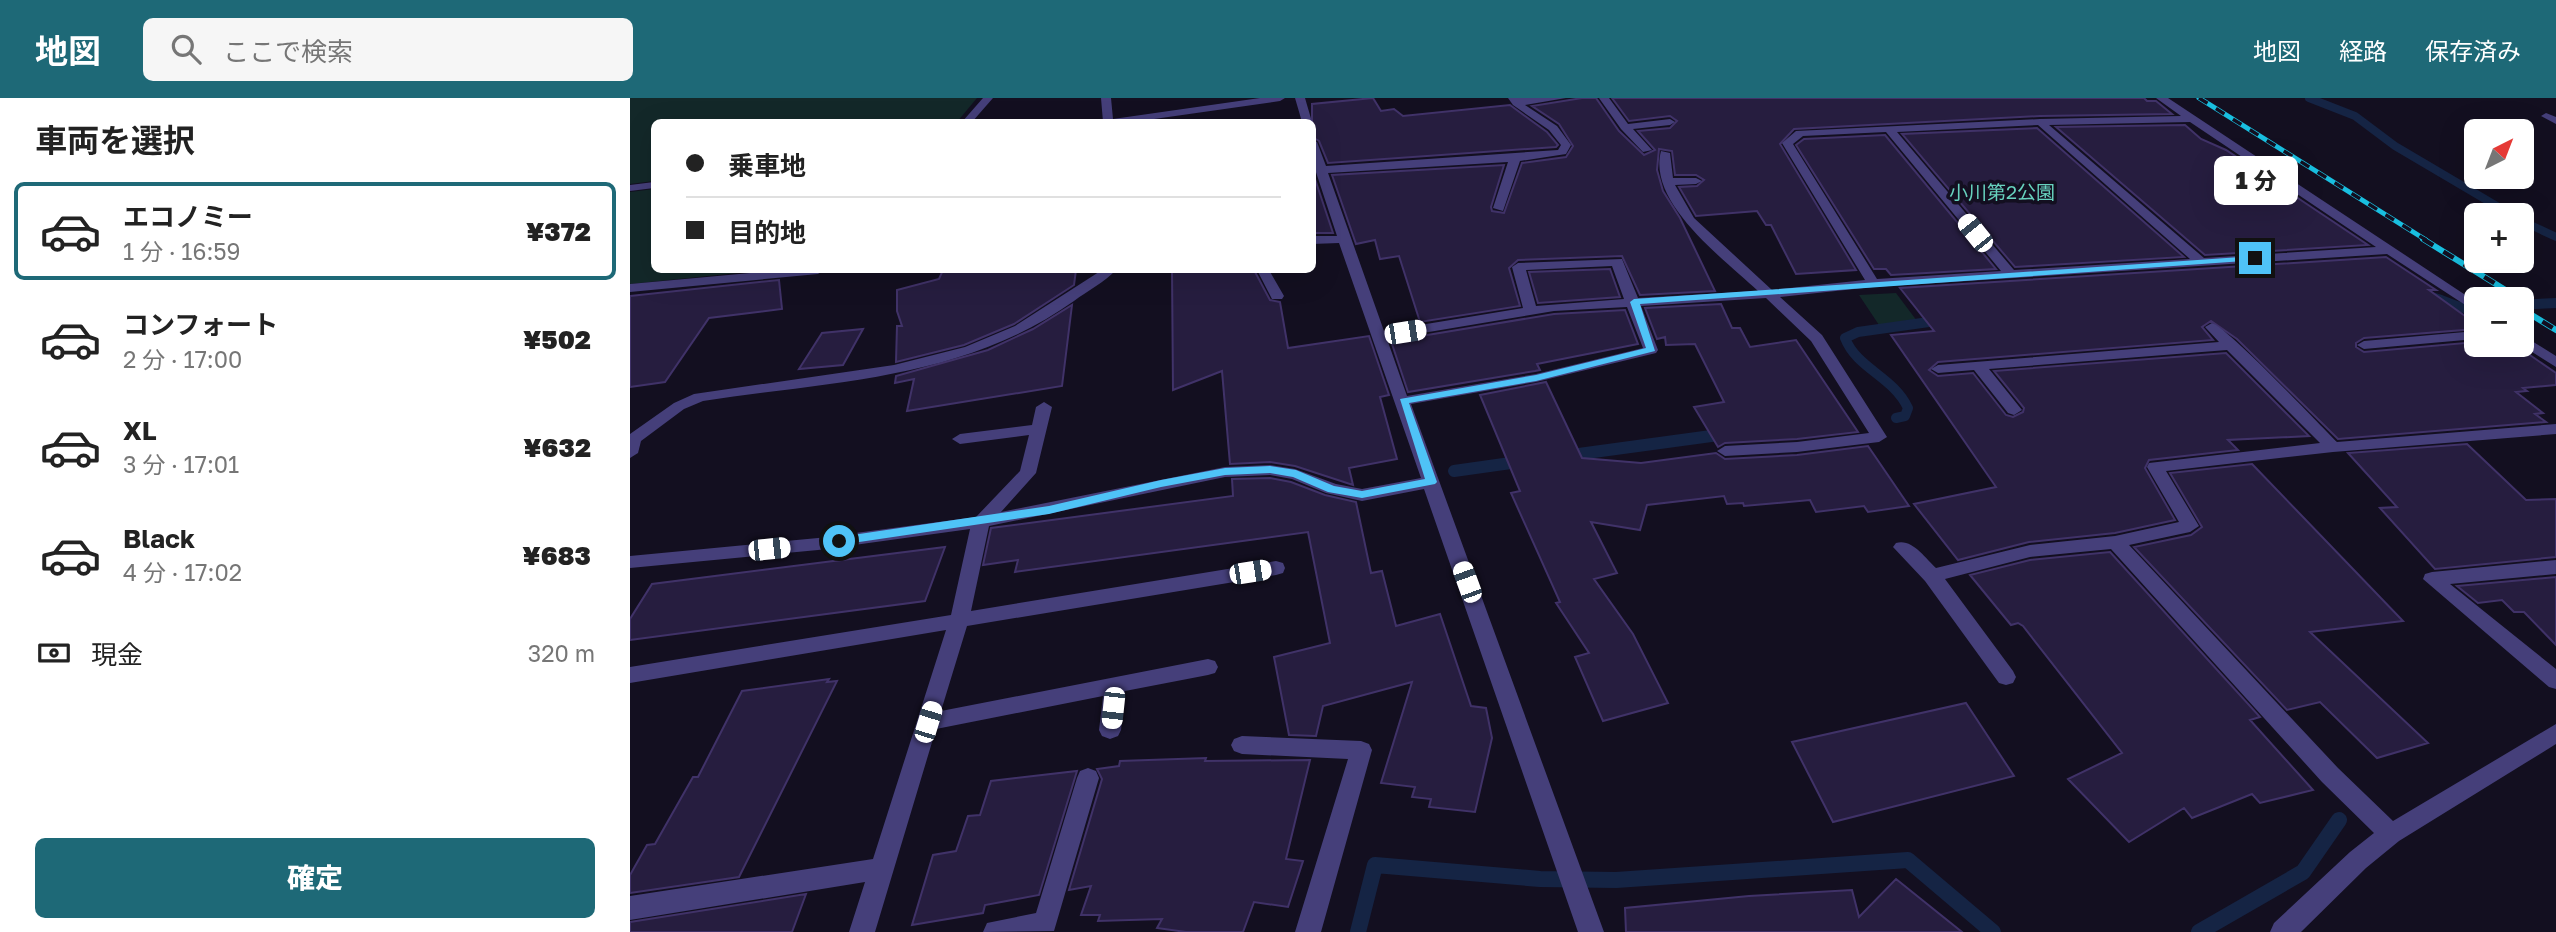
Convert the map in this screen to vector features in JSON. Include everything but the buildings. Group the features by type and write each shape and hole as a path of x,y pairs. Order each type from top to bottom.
{"street":[{"path":"970,119 988,98"},
{"path":"1106,98 1108,119"},
{"path":"1136,119 1280,98"},
{"path":"1300,98 1306,119"},
{"path":"1515,101 1561,98"},
{"path":"1604,98 1625,127 1647,150"},
{"path":"2161,98 2464,300"},
{"path":"1321,170 1515,158 1562,152 1566,145 1553,128 1515,101"},
{"path":"1873,283 1787,144 1800,133 2040,122 2192,119"},
{"path":"1625,127 1670,122"},
{"path":"2040,122 2201,262"},
{"path":"1889,129 2010,274"},
{"path":"1665,153 1668,182 1689,220 1816,338 1880,437 1725,451"},
{"path":"1316,154 1591,932"},
{"path":"1499,208 1515,158"},
{"path":"1668,182 1696,181"},
{"path":"630,188 651,185"},
{"path":"1316,240 1344,239"},
{"path":"1380,336 1531,311 1634,302 1770,294 1873,283 2390,250"},
{"path":"1403,401 1536,378 1651,349 1617,262 1518,267 1531,311"},
{"path":"630,288 787,273"},
{"path":"631,444 679,406 699,397 854,376 943,357 1008,335 1105,273"},
{"path":"1265,273 1277,296"},
{"path":"2212,327 2333,447"},
{"path":"2364,345 2464,336"},
{"path":"1938,369 2231,345"},
{"path":"2534,348 2556,363"},
{"path":"1978,366 2014,410"},
{"path":"862,932 959,620 981,522 1028,473 1044,407"},
{"path":"960,439 1038,429"},
{"path":"1932,576 2030,551 2115,542 2190,526 2155,467 2333,447 2556,429"},
{"path":"630,562 818,544 981,522 1225,472 1270,470 1296,474 1332,489 1362,495 1431,482"},
{"path":"2115,542 2330,775 2391,834"},
{"path":"1902,547 1932,576 2006,677"},
{"path":"2556,567 2432,579 2556,681"},
{"path":"630,675 1276,568"},
{"path":"928,722 1208,667"},
{"path":"1111,730 1115,685"},
{"path":"2283,932 2358,860 2391,834 2556,733"},
{"path":"1242,745 1361,750 1308,932"},
{"path":"996,932 1045,923 1088,778"},
{"path":"630,908 884,868"}],"green space":[{"path":"630,98 977,98 960,119 651,119 651,181 630,184"},
{"path":"651,189 651,273 737,273 630,284 630,192"},
{"path":"1896,293 1917,321 1879,325 1859,295"}],"waterway":[{"path":"2309,98 2355,116 2395,146 2492,203"},
{"path":"2534,227 2556,237"},
{"path":"2422,296 2464,308"},
{"path":"2535,304 2556,303"},
{"path":"1896,418 1905,416 1908,408 1901,397 1858,358 1845,338 1858,332 1943,320"},
{"path":"1564,456 1726,434"},
{"path":"1454,471 1525,461"},
{"path":"2199,932 2303,872 2339,820"},
{"path":"1358,932 1375,865 1540,879 1616,880 1908,860 1993,932"}],"railway":[{"path":"2199,98 2426,240"},
{"path":"2423,239 2501,287"},
{"path":"2534,316 2556,330"}],"route":[{"path":"839,541 903,534 1049,510 1161,483 1225,472 1270,470 1296,474 1332,489 1362,495 1431,482 1403,401 1536,378 1651,349 1634,302 2255,258"}],"park label":[{"name":"小川第2公園","path":"2002,192"}]}
